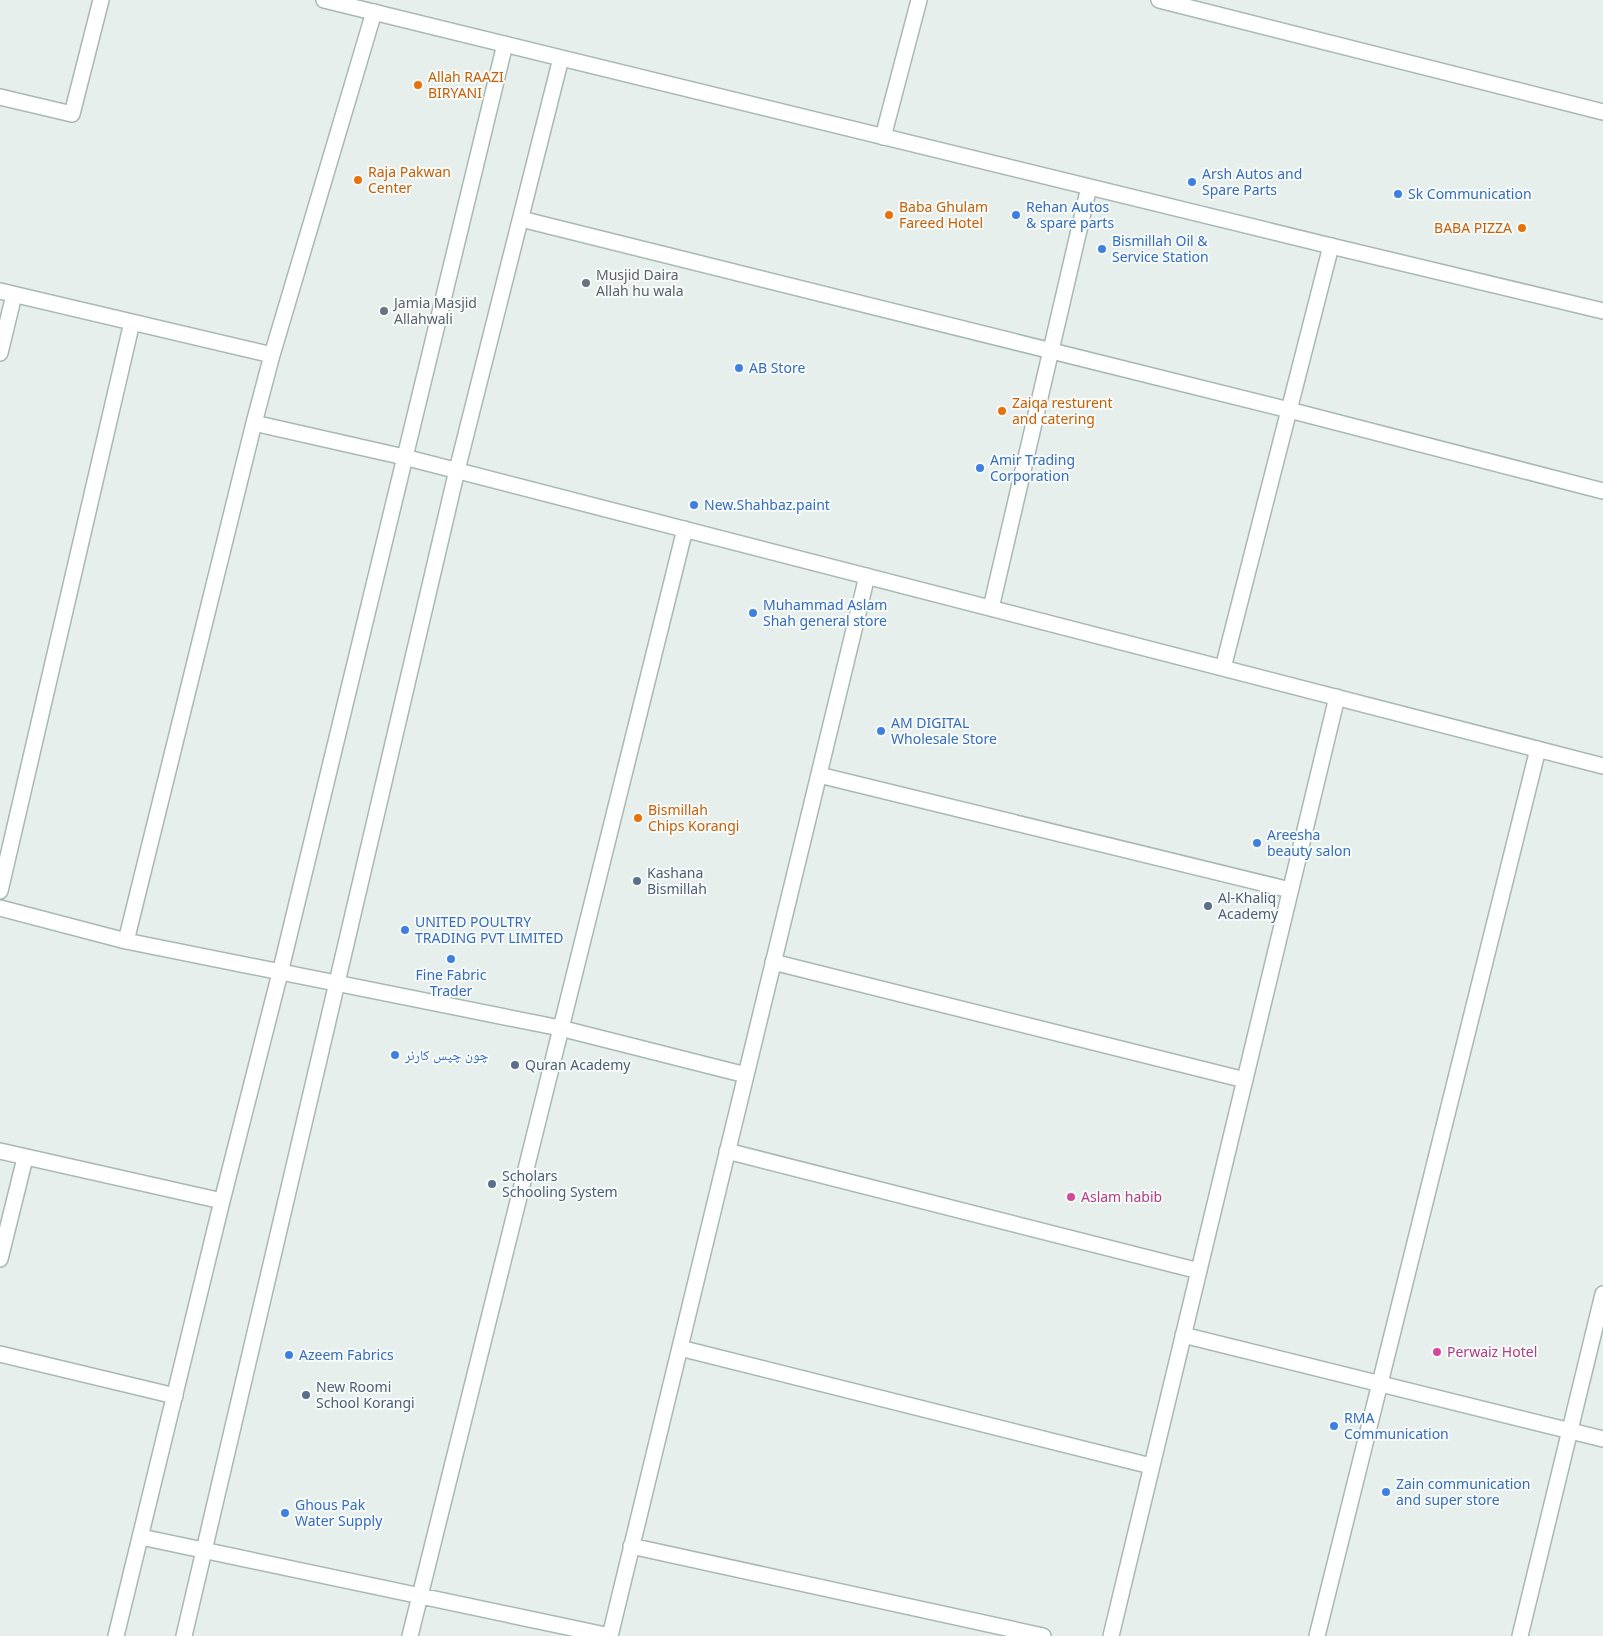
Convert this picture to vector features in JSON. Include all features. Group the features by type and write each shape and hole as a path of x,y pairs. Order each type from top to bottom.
{"street":[{"path":"0,97 72,114 101,0"},
{"path":"324,0 1603,311"},
{"path":"883,137 918,0"},
{"path":"1159,0 1603,112"},
{"path":"126,941 272,355 374,12"},
{"path":"116,1636 222,1201 280,973 506,44"},
{"path":"184,1636 457,470 561,58"},
{"path":"991,608 1089,187"},
{"path":"521,219 1051,350 1603,491"},
{"path":"1222,668 1331,246"},
{"path":"0,353 7,293 272,355"},
{"path":"0,891 132,322"},
{"path":"254,423 457,470 1603,766"},
{"path":"410,1636 685,529"},
{"path":"141,1537 610,1636 867,576"},
{"path":"1111,1636 1337,697"},
{"path":"1317,1636 1538,749"},
{"path":"819,776 1290,890"},
{"path":"0,908 126,941 560,1028 746,1075"},
{"path":"774,962 1245,1080"},
{"path":"0,1151 222,1201"},
{"path":"727,1151 1199,1271"},
{"path":"0,1259 26,1158"},
{"path":"1520,1636 1603,1294"},
{"path":"1183,1335 1603,1439"},
{"path":"680,1348 1151,1466"},
{"path":"0,1354 175,1396"},
{"path":"631,1546 1043,1636"}],"place":[{"name":"Allah RAAZI BIRYANI","path":"418,85"},
{"name":"Raja Pakwan Center","path":"358,180"},
{"name":"Arsh Autos and Spare Parts","path":"1192,182"},
{"name":"Sk Communication","path":"1398,194"},
{"name":"Baba Ghulam Fareed Hotel","path":"889,215"},
{"name":"Rehan Autos & spare parts","path":"1016,215"},
{"name":"BABA PIZZA","path":"1522,228"},
{"name":"Bismillah Oil & Service Station","path":"1102,249"},
{"name":"Musjid Daira Allah hu wala","path":"586,283"},
{"name":"Jamia Masjid Allahwali","path":"384,311"},
{"name":"AB Store","path":"739,368"},
{"name":"Zaiqa resturent and catering","path":"1002,411"},
{"name":"Amir Trading Corporation","path":"980,468"},
{"name":"New.Shahbaz.paint","path":"694,505"},
{"name":"Muhammad Aslam Shah general store","path":"753,613"},
{"name":"AM DIGITAL Wholesale Store","path":"881,731"},
{"name":"Bismillah Chips Korangi","path":"638,818"},
{"name":"Areesha beauty salon","path":"1257,843"},
{"name":"Kashana Bismillah","path":"637,881"},
{"name":"Al-Khaliq Academy","path":"1208,906"},
{"name":"UNITED POULTRY TRADING PVT LIMITED","path":"405,930"},
{"name":"Fine Fabric Trader","path":"451,959"},
{"name":"چون چپس کارنر","path":"395,1055"},
{"name":"Quran Academy","path":"515,1065"},
{"name":"Scholars Schooling System","path":"492,1184"},
{"name":"Aslam habib","path":"1071,1197"},
{"name":"Perwaiz Hotel","path":"1437,1352"},
{"name":"Azeem Fabrics","path":"289,1355"},
{"name":"New Roomi School Korangi","path":"306,1395"},
{"name":"RMA Communication","path":"1334,1426"},
{"name":"Zain communication and super store","path":"1386,1492"},
{"name":"Ghous Pak Water Supply","path":"285,1513"}]}
